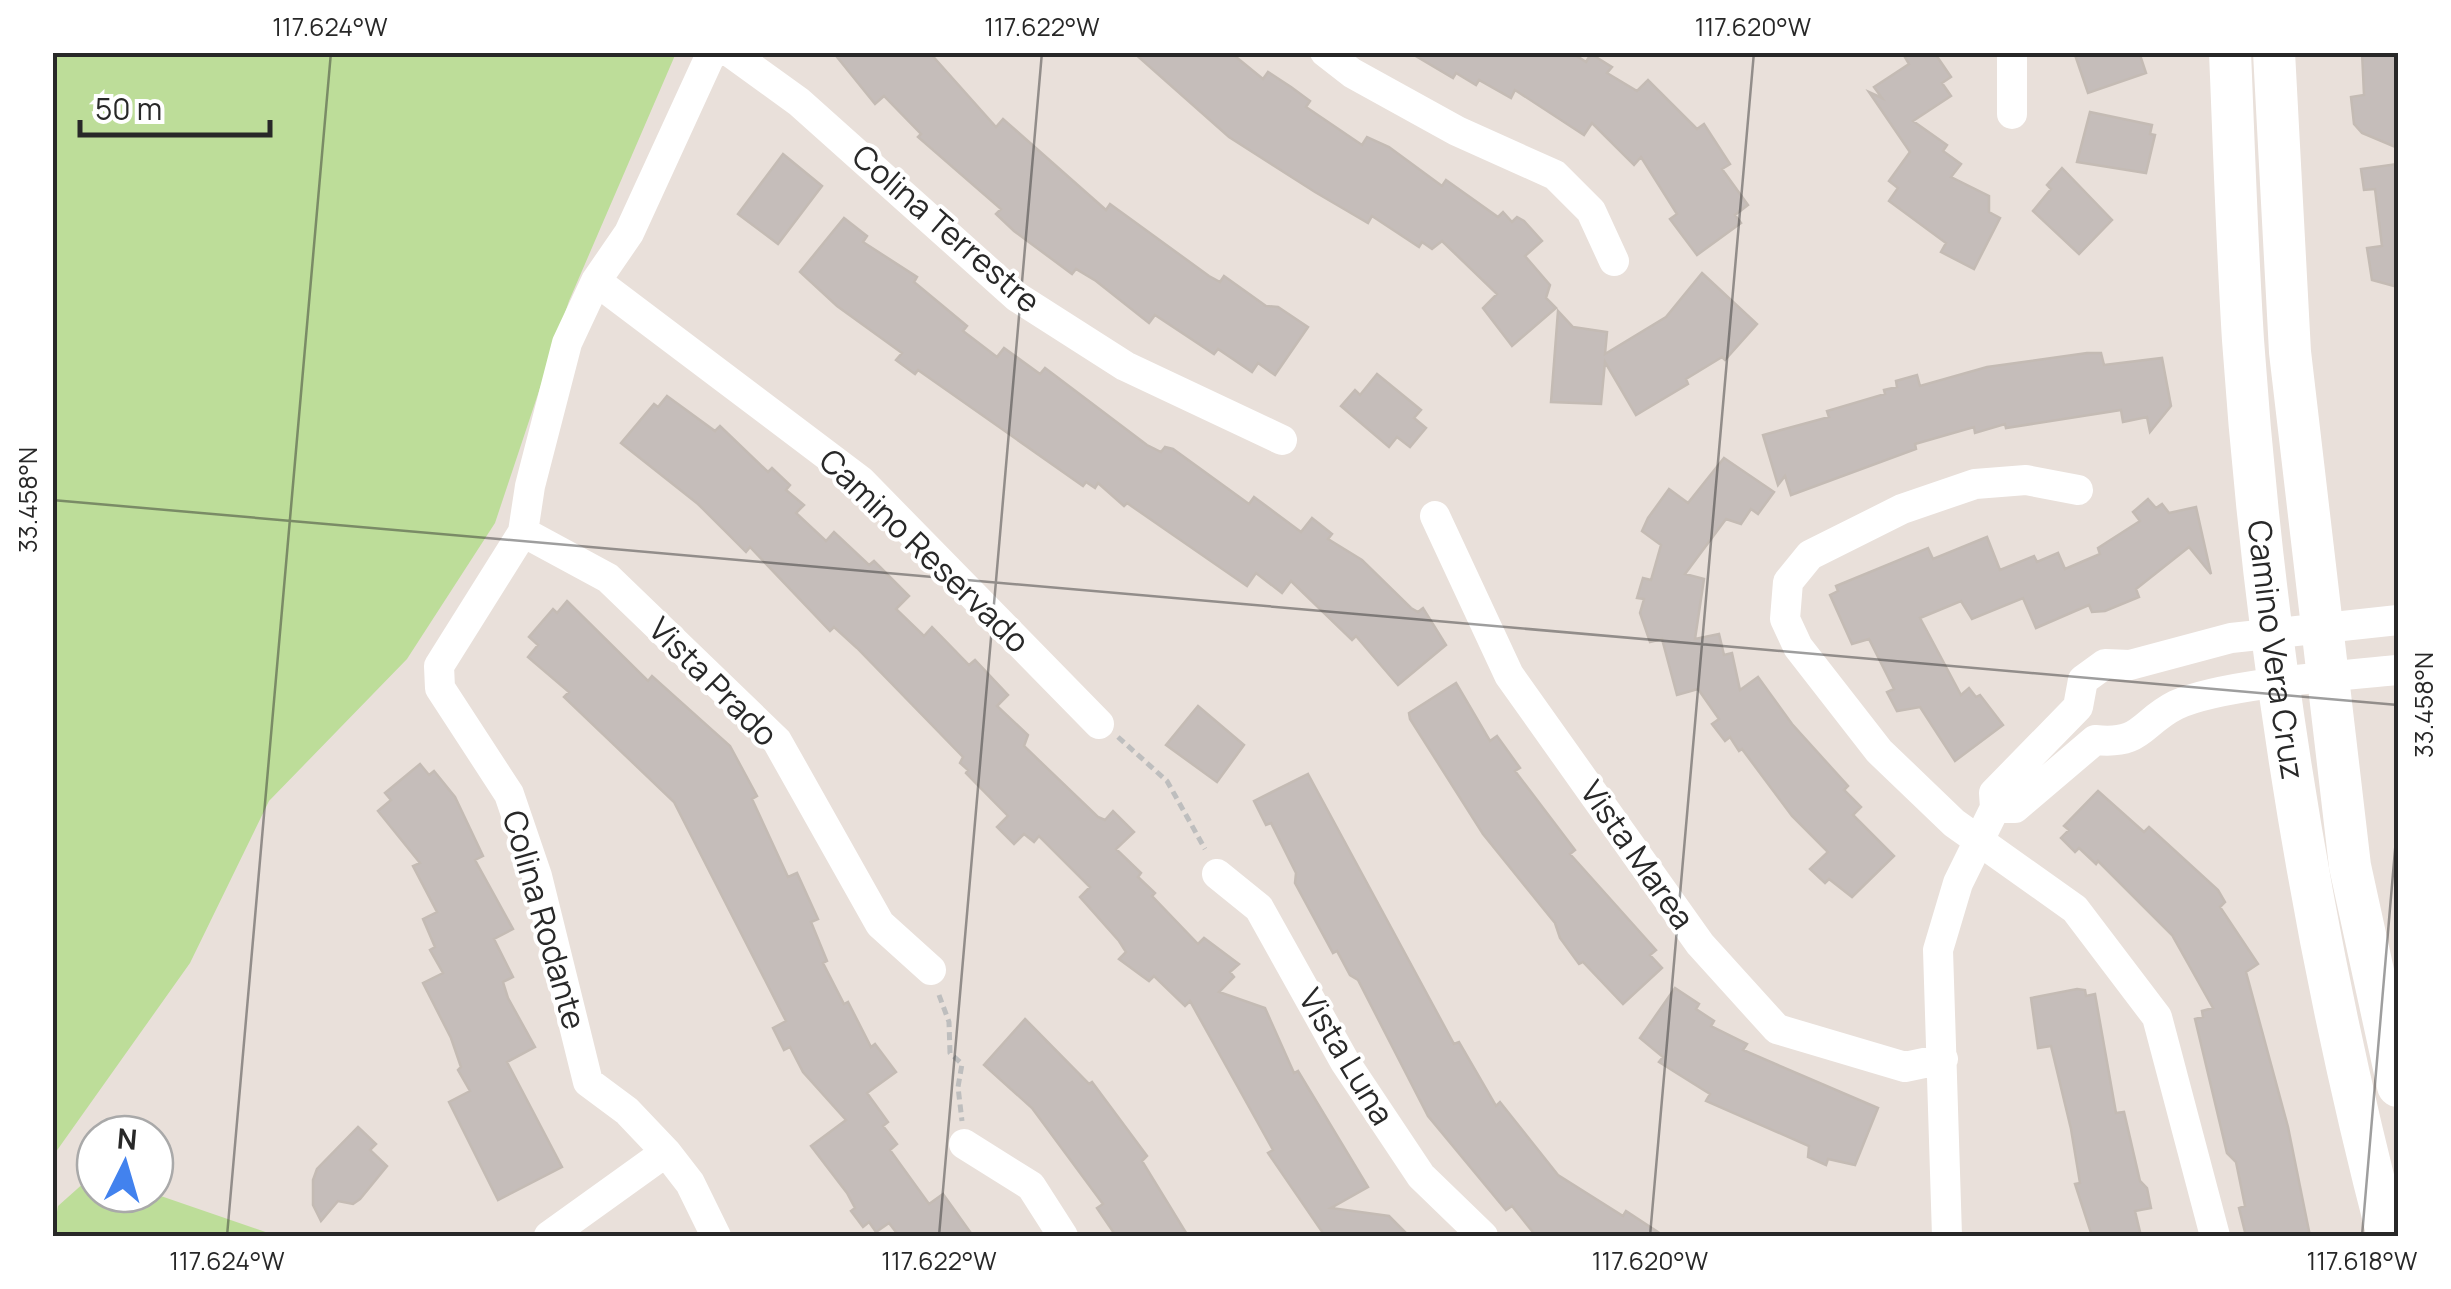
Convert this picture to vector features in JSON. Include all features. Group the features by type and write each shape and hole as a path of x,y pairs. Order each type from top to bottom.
{"main road":[{"name":"Camino Vera Cruz","path":"2230,52 2243,341 2272,631 2330,981 2388,1236"},
{"name":"Camino Vera Cruz","path":"2274,52 2290,352 2350,866 2398,1086"}],"street":[{"name":"Colina Rodante","path":"712,52 628,233 596,281 567,343 523,532 448,646 440,666 440,688 509,794 537,876 588,1082 627,1111 666,1152 690,1183 716,1236"},
{"name":"Colina Terrestre","path":"730,52 799,102 1017,297 1125,366 1282,440"},
{"path":"1326,52 1352,73 1457,131 1555,174 1591,211 1614,261"},
{"path":"2012,52 2012,114"},
{"name":"Camino Reservado","path":"596,281 860,481 1099,724"},
{"path":"2078,490 2026,480 1975,484 1935,496 1810,555 1788,582 1785,619 1798,646 1879,751 1978,842 2075,909 2157,1017 2214,1236"},
{"name":"Vista Marea","path":"1434,516 1509,675 1700,944 1778,1029 1905,1067 1943,1059"},
{"name":"Vista Prado","path":"523,532 608,578 776,742 880,924 930,970"},
{"path":"1947,1236 1938,950 1958,883 1994,808 1994,793 2078,707 2083,680 2105,664 2130,664 2272,631 2398,620"},
{"path":"1994,808 2015,808 2095,740 2119,743 2142,734 2176,706 2281,685 2398,670"},
{"path":"2078,707 2095,740"},
{"name":"Vista Luna","path":"1217,874 1260,908 1345,1062 1421,1176 1483,1236"},
{"path":"964,1144 1032,1186 1063,1236"},
{"path":"548,1236 666,1152"}],"path":[{"path":"1099,724 1139,753 1167,781 1217,874"},
{"path":"930,970 949,1022 950,1053 962,1064 958,1086 964,1144"}],"green space":[{"path":"53,53 676,53 569,301 495,523 407,659 269,801 190,963 83,1114 75,1114 75,1125 53,1156"},
{"path":"75,1191 75,1214 175,1214 175,1201 277,1236 53,1236 58,1206"}],"building":[{"path":"833,52 929,52 996,127 1003,119 1106,210 1110,204 1209,276 1220,282 1224,276 1266,306 1278,307 1308,327 1275,375 1258,363 1252,372 1218,349 1214,354 1155,315 1149,323 1096,281 1076,269 1072,274 1014,231 996,214 1001,209 918,137 921,134 884,96 875,104"},
{"path":"1133,52 1230,52 1263,79 1268,72 1291,87 1310,101 1306,107 1362,145 1367,137 1389,147 1442,186 1446,180 1498,217 1503,212 1512,222 1517,217 1524,221 1542,241 1525,256 1550,285 1546,298 1556,308 1512,346 1483,308 1497,294 1442,241 1432,249 1422,242 1419,247 1372,216 1368,223 1315,192 1229,137"},
{"path":"1409,52 1571,52 1586,62 1591,54 1612,67 1607,73 1637,91 1648,80 1697,129 1704,124 1730,164 1722,169 1748,205 1735,215 1741,223 1697,255 1670,219 1677,214 1641,157 1634,165 1592,123 1584,135 1515,90 1511,98 1479,80 1476,85 1456,73 1453,78"},
{"path":"1902,52 1934,52 1951,77 1942,83 1951,96 1913,121 1947,145 1943,151 1961,164 1951,177 1989,196 1989,212 2000,218 1974,269 1941,252 1946,243 1889,201 1898,188 1889,181 1910,152 1869,92 1882,98 1874,87 1909,64"},
{"path":"2074,52 2139,52 2146,73 2088,93"},
{"path":"2362,52 2398,52 2398,148 2362,133 2354,124 2351,97 2364,95"},
{"path":"2090,112 2152,125 2150,134 2155,135 2146,173 2077,162"},
{"path":"783,154 822,186 778,244 738,214"},
{"path":"2398,164 2398,287 2372,280 2367,248 2382,246 2375,189 2364,190 2361,169"},
{"path":"2062,168 2112,220 2079,254 2033,211"},
{"path":"844,218 867,236 863,242 917,277 914,282 967,326 963,331 997,357 1004,348 1040,374 1045,368 1147,445 1161,452 1165,447 1173,449 1249,504 1254,497 1301,532 1312,518 1332,534 1328,539 1362,560 1411,608 1418,612 1423,608 1446,645 1398,685 1356,636 1352,640 1291,581 1282,593 1256,573 1247,586 1127,503 1124,506 1098,483 1095,488 1086,482 1083,486 918,370 915,374 896,360 902,353 837,306 800,272"},
{"path":"1702,273 1757,324 1725,360 1722,357 1686,379 1688,384 1636,415 1605,362 1601,404 1551,402 1558,311 1573,327 1607,332 1605,354 1666,317"},
{"path":"2101,353 2104,365 2162,358 2171,406 2150,432 2147,417 2123,422 2121,410 2006,428 2005,424 1975,433 1974,427 1915,444 1916,449 1791,495 1785,476 1778,485 1763,435 1829,417 1827,411 1885,394 1884,390 1897,387 1896,381 1917,375 1920,386 1987,367"},
{"path":"1377,374 1421,410 1414,418 1426,428 1410,447 1397,437 1389,447 1341,406 1355,390 1360,395"},
{"path":"667,396 715,431 720,426 768,472 772,468 790,485 786,490 804,505 796,513 826,541 834,532 869,565 874,561 909,596 896,609 924,636 932,627 969,665 975,660 1008,695 997,706 1028,735 1024,746 1098,817 1105,820 1113,811 1134,832 1116,849 1141,873 1138,877 1155,893 1152,896 1198,944 1204,938 1239,964 1230,972 1234,977 1219,992 1265,1008 1294,1073 1298,1071 1368,1187 1331,1208 1389,1216 1409,1236 1325,1236 1268,1153 1273,1150 1190,1001 1185,1006 1154,976 1149,981 1119,959 1126,952 1080,897 1090,887 1039,836 1034,842 1024,834 1014,844 997,827 1008,816 966,773 968,770 960,763 963,757 857,648 834,627 830,631 750,547 746,552 698,504 621,443 654,404 658,407"},
{"path":"1724,458 1774,492 1758,514 1751,509 1741,524 1726,519 1685,574 1704,579 1695,639 1719,634 1724,655 1732,653 1740,690 1758,677 1792,724 1848,786 1844,790 1861,807 1853,815 1894,856 1852,897 1829,879 1825,883 1810,869 1828,852 1792,816 1742,749 1739,751 1730,737 1725,741 1712,724 1719,719 1698,689 1677,695 1662,639 1650,642 1640,613 1644,599 1637,598 1643,578 1651,580 1661,545 1642,531 1648,518 1669,489 1688,503"},
{"path":"2148,499 2156,508 2162,504 2169,513 2196,507 2211,574 2189,547 2136,589 2139,597 2105,611 2092,612 2089,605 2036,628 2023,598 1972,619 1961,601 1920,618 1961,695 1969,688 1976,697 1980,695 2003,725 1955,761 1920,707 1897,711 1887,692 1894,689 1869,639 1852,644 1830,595 1838,591 1836,586 1928,548 1933,559 1987,537 2000,570 2034,556 2037,562 2058,553 2065,569 2100,554 2098,548 2140,521 2133,512"},
{"path":"567,601 648,681 652,676 730,746 757,796 752,799 788,877 797,873 818,919 811,922 827,961 823,963 871,1047 875,1044 896,1072 867,1093 888,1122 883,1126 897,1144 890,1150 929,1204 943,1194 973,1236 899,1236 889,1223 876,1232 869,1222 863,1227 851,1211 855,1208 847,1193 811,1146 846,1120 803,1072 790,1047 784,1050 773,1028 786,1021 674,802 564,697 569,692 528,657 538,645 529,637 553,609 557,613"},
{"path":"1456,683 1490,741 1497,736 1520,768 1515,771 1575,850 1570,854 1656,950 1650,955 1662,968 1623,1004 1583,962 1579,964 1560,938 1555,923 1483,834 1410,719 1409,713"},
{"path":"1198,706 1244,745 1217,782 1166,745"},
{"path":"420,764 429,775 434,771 455,797 483,856 475,860 513,929 494,939 513,977 503,982 508,998 535,1047 507,1062 562,1167 498,1200 449,1102 470,1091 458,1070 461,1067 451,1038 423,983 443,973 430,950 435,947 423,919 437,912 413,866 420,863 378,811 391,800 385,793"},
{"path":"1308,774 1454,1044 1459,1042 1496,1106 1500,1102 1558,1175 1623,1216 1626,1211 1664,1236 1536,1236 1512,1206 1506,1210 1428,1116 1358,980 1350,975 1337,951 1333,953 1295,883 1296,873 1271,823 1266,825 1254,801"},
{"path":"2098,791 2144,832 2149,827 2218,890 2225,902 2220,907 2258,964 2246,972 2288,1127 2310,1236 2246,1236 2239,1208 2245,1206 2236,1162 2227,1153 2195,1019 2203,1017 2202,1011 2213,1008 2172,935 2098,861 2096,864 2079,848 2075,852 2061,838 2069,830 2064,826"},
{"path":"1675,988 1699,1004 1696,1009 1714,1021 1711,1026 1747,1044 1743,1050 1878,1108 1855,1165 1828,1159 1826,1165 1808,1157 1809,1146 1706,1101 1710,1094 1659,1062 1663,1057 1640,1038"},
{"path":"2085,990 2086,996 2095,994 2116,1113 2124,1112 2140,1181 2147,1188 2151,1208 2135,1211 2141,1236 2092,1236 2075,1184 2080,1183 2071,1129 2051,1046 2038,1048 2031,998"},
{"path":"1025,1019 1089,1084 1092,1082 1147,1156 1142,1161 1188,1236 1116,1236 1097,1208 1103,1204 1032,1108 984,1065"},
{"path":"358,1127 376,1144 370,1150 387,1166 360,1199 353,1204 338,1201 321,1221 313,1205 317,1169"}]}
